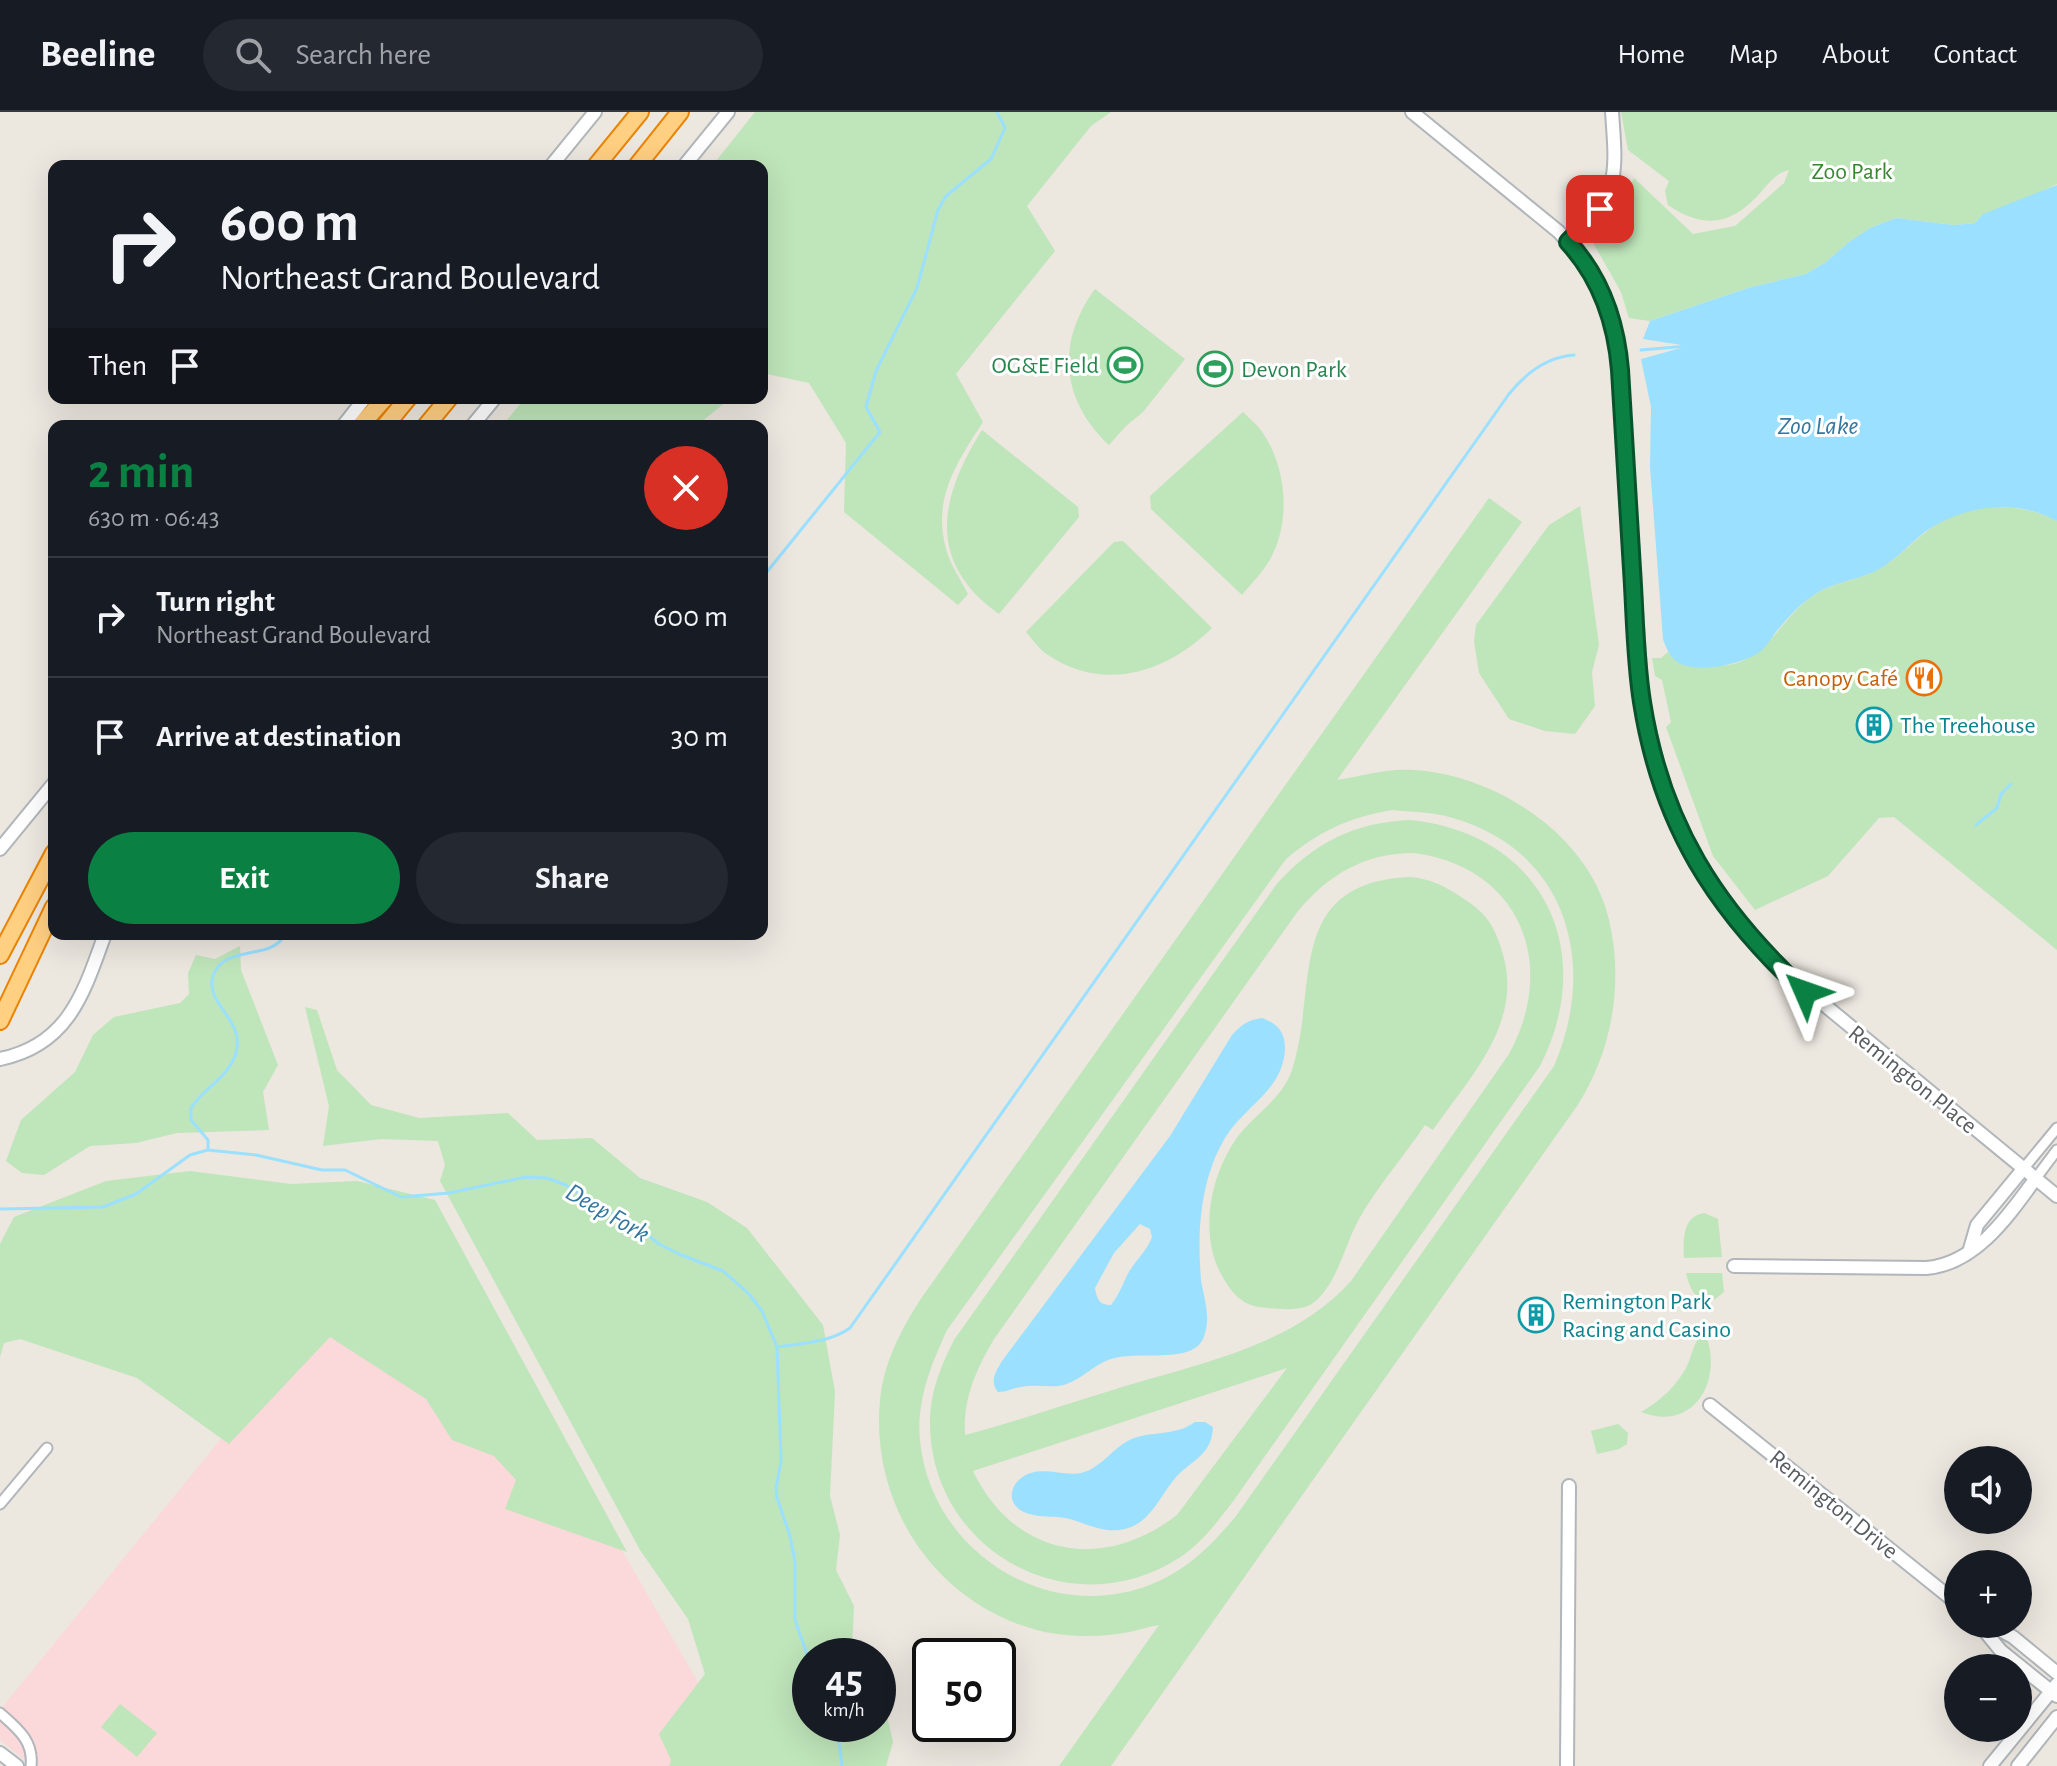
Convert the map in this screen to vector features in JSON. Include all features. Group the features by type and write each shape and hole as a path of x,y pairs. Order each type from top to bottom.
{"highway":[{"path":"601,160 640,112"},
{"path":"642,160 680,112"},
{"path":"365,420 380,404"},
{"path":"390,420 403,404"},
{"path":"431,420 444,404"},
{"path":"0,955 48,864"},
{"path":"0,1021 48,919"}],"main road":[{"path":"556,160 595,112"},
{"path":"689,160 728,112"},
{"name":"Remington Place","path":"1412,112 1546,220 1595,277 1604,296 1616,336 1620,370 1642,700 1662,784 1687,844 1705,876 1736,922 1805,992 2057,1196"},
{"path":"1568,242 1600,209 1611,188 1616,167 1612,112"},
{"path":"348,420 360,404"},
{"path":"477,420 490,404"},
{"path":"0,849 48,790"},
{"path":"0,1059 28,1050 56,1032 81,997 103,940"},
{"path":"1970,1249 1977,1225 2024,1168"},
{"path":"1734,1266 1936,1267 1954,1261 1991,1236 2036,1178"},
{"name":"Remington Drive","path":"1710,1405 1944,1593"},
{"path":"1567,1766 1569,1486"},
{"path":"1990,1638 2001,1651 2055,1690 1990,1766"},
{"path":"2014,1638 2057,1673"},
{"path":"2018,1766 2057,1717"},
{"path":"0,1753 17,1766"}],"street":[{"path":"2024,1168 2057,1128"},
{"path":"2036,1178 2057,1150"},
{"path":"0,1504 47,1448"},
{"path":"0,1713 27,1740 32,1756 31,1766"}],"shaded area":[{"path":"387,1235 504,1345 746,1766 32,1766 0,1740 0,1710"}],"green space":[{"path":"755,112 1111,112 1091,126 1027,206 1055,251 956,374 983,422 956,467 942,514 948,555 968,594 958,605 844,512 846,443 809,383 768,374 768,160 717,160"},
{"name":"Zoo Park","path":"1621,112 2057,112 2057,184 1983,214 1975,223 1954,225 1896,218 1870,228 1806,274 1751,287 1650,321 1629,318 1621,292 1591,239 1617,210 1634,178 1693,234 1735,226 1784,183 1789,170 1777,176 1750,203 1729,217 1706,221 1694,218 1668,205 1665,191 1669,181 1628,150"},
{"name":"OG&E Field","path":"1095,289 1185,359 1143,412 1109,445 1081,409 1069,370 1074,329"},
{"path":"520,404 724,404 704,420 507,420"},
{"path":"1243,412 1260,429 1276,459 1281,476 1283,512 1281,529 1269,561 1242,595 1151,509 1150,496"},
{"path":"982,430 1078,507 1079,517 999,614 976,594 960,573 950,551 947,528 949,504 956,480"},
{"path":"1489,498 1522,522 1337,780 1395,770 1445,774 1507,798 1536,815 1561,837 1582,862 1599,890 1609,920 1615,992 1599,1063 1577,1106 1111,1766 1059,1766 1159,1625 1114,1634 1075,1636 1045,1632 1007,1620 973,1601 944,1577 919,1548 900,1515 887,1479 880,1441 880,1401 894,1348 920,1300","holes":["1392,810 1446,816 1492,834 1523,856 1547,884 1563,916 1572,952 1573,989 1567,1028 1554,1066 1236,1516 1205,1549 1169,1576 1128,1592 1087,1596 1046,1590 1009,1574 976,1551 949,1520 930,1483 920,1441 920,1412 930,1370 947,1330 1286,859 1336,827"]},
{"path":"1580,506 1599,645 1592,672 1595,706 1575,734 1545,731 1509,719 1479,673 1474,641 1476,625 1549,525"},
{"path":"1989,507 2024,510 2057,521 2057,950 1894,817 1879,818 1828,876 1755,910 1713,856 1666,727 1671,722 1662,680 1655,676 1652,658 1661,658 1668,652 1679,663 1722,666 1741,662 1763,647 1811,597 1884,566 1948,518"},
{"path":"1123,541 1212,628 1175,656 1134,672 1113,675 1070,667 1039,648 1026,632 1114,542"},
{"path":"1411,820 1457,830 1495,848 1525,873 1547,905 1560,941 1563,981 1557,1023 1540,1066 1234,1500 1195,1546 1179,1558 1137,1578 1094,1584 1052,1580 1014,1564 980,1540 953,1507 936,1467 930,1421 932,1400 954,1340 1276,885 1305,857 1336,838 1353,830","holes":["1414,853 1451,862 1481,878 1504,899 1520,925 1529,955 1530,987 1523,1020 1509,1054 1351,1281 1327,1304 1301,1322 1242,1350 965,1435 966,1409 972,1385 994,1339 1298,911 1322,886 1349,868 1380,857","1287,1368 1177,1515 1149,1533 1120,1544 1091,1549 1063,1547 1036,1538 1012,1523 991,1500 973,1471"]},
{"path":"1408,877 1434,882 1449,889 1490,922 1499,941 1507,974 1501,1022 1478,1067 1433,1130 1425,1125 1374,1195 1321,1295 1301,1308 1252,1305 1231,1290 1214,1256 1209,1220 1221,1166 1239,1135 1288,1080 1300,1038 1314,945 1324,919 1341,898 1369,884"},
{"path":"240,946 241,970 278,1065 263,1092 269,1130 177,1133 136,1143 90,1146 44,1175 22,1173 6,1161 21,1120 75,1072 93,1035 114,1017 180,1003 189,994 188,973 196,955 215,959"},
{"path":"305,1007 317,1010 337,1070 371,1105 419,1118 508,1113 537,1140 592,1138 640,1178 707,1202 747,1228 823,1325 835,1392 830,1496 840,1535 836,1570 854,1606 852,1638 792,1638 792,1742 893,1742 886,1766 669,1766 671,1760 659,1734 705,1674 688,1619 640,1550 440,1181 445,1165 438,1141 381,1139 323,1146 329,1106"},
{"path":"190,1171 291,1184 357,1181 435,1200 627,1552 505,1509 516,1480 494,1456 452,1440 426,1399 330,1337 229,1444 137,1378 20,1339 4,1343 0,1357 0,1244 14,1217 106,1181"},
{"path":"1704,1213 1718,1219 1722,1257 1684,1258 1685,1230 1691,1219"},
{"path":"1686,1273 1722,1273 1724,1292 1714,1300 1698,1297"},
{"path":"1705,1333 1711,1368 1700,1398 1676,1415 1660,1417 1641,1412 1661,1398 1678,1380 1696,1343"},
{"path":"1618,1424 1628,1433 1627,1444 1597,1454 1591,1431"},
{"path":"120,1704 157,1733 137,1757 101,1727"}],"water":[{"name":"Zoo Lake","path":"2057,185 2057,521 2024,509 2007,507 1956,516 1925,532 1883,567 1811,597 1753,656 1733,663 1698,668 1676,661 1663,639 1650,467 1651,407 1641,359 1688,346 1643,339 1650,321 1751,287 1806,274 1870,228 1896,218 1954,225 1975,223 1983,214"},
{"path":"1262,1018 1280,1029 1285,1049 1283,1064 1270,1087 1225,1138 1210,1171 1200,1225 1201,1280 1207,1317 1201,1343 1177,1354 1111,1359 1063,1385 1027,1386 998,1392 994,1380 1002,1361 1170,1136 1232,1035","holes":["1140,1224 1150,1229 1150,1242 1130,1270 1114,1301 1111,1305 1101,1303 1095,1288 1114,1253"]},
{"path":"1195,1422 1205,1422 1213,1427 1210,1443 1173,1481 1150,1513 1135,1525 1109,1530 1066,1518 1035,1515 1021,1510 1012,1499 1016,1484 1024,1476 1040,1471 1081,1473 1094,1468 1134,1438 1178,1430"}],"waterway":[{"path":"768,571 880,432 866,407 876,371 917,288 938,210 946,196 991,159 1005,128 997,112"},
{"path":"1641,350 1688,346"},
{"path":"777,1347 824,1340 850,1328 1509,394 1537,368 1555,359 1574,355"},
{"path":"1976,825 1997,808 2001,794 2011,784"},
{"path":"208,1150 208,1140 191,1120 191,1108 231,1064 237,1043 236,1032 214,996 213,976 227,959 270,948 280,940"},
{"name":"Deep Fork","path":"0,1209 103,1207 136,1194 190,1155 208,1150 256,1155 322,1170 345,1170 401,1197 449,1193 526,1177 547,1178 566,1185 614,1214 627,1218 659,1244 723,1271 749,1294 762,1311 777,1347 781,1461 776,1488 795,1562 795,1620 801,1638"},
{"name":"Deep Fork","path":"839,1742 842,1766"}],"place":[{"name":"OG&E Field","path":"1125,365"},
{"name":"Devon Park","path":"1215,369"},
{"name":"Canopy Café","path":"1924,678"},
{"name":"The Treehouse","path":"1874,725"},
{"name":"Remington Park Racing and Casino","path":"1536,1315"}],"route":[{"path":"1600,209 1568,242 1595,277 1616,336 1639,673 1650,743 1671,808 1705,876 1736,922 1805,992"}]}
